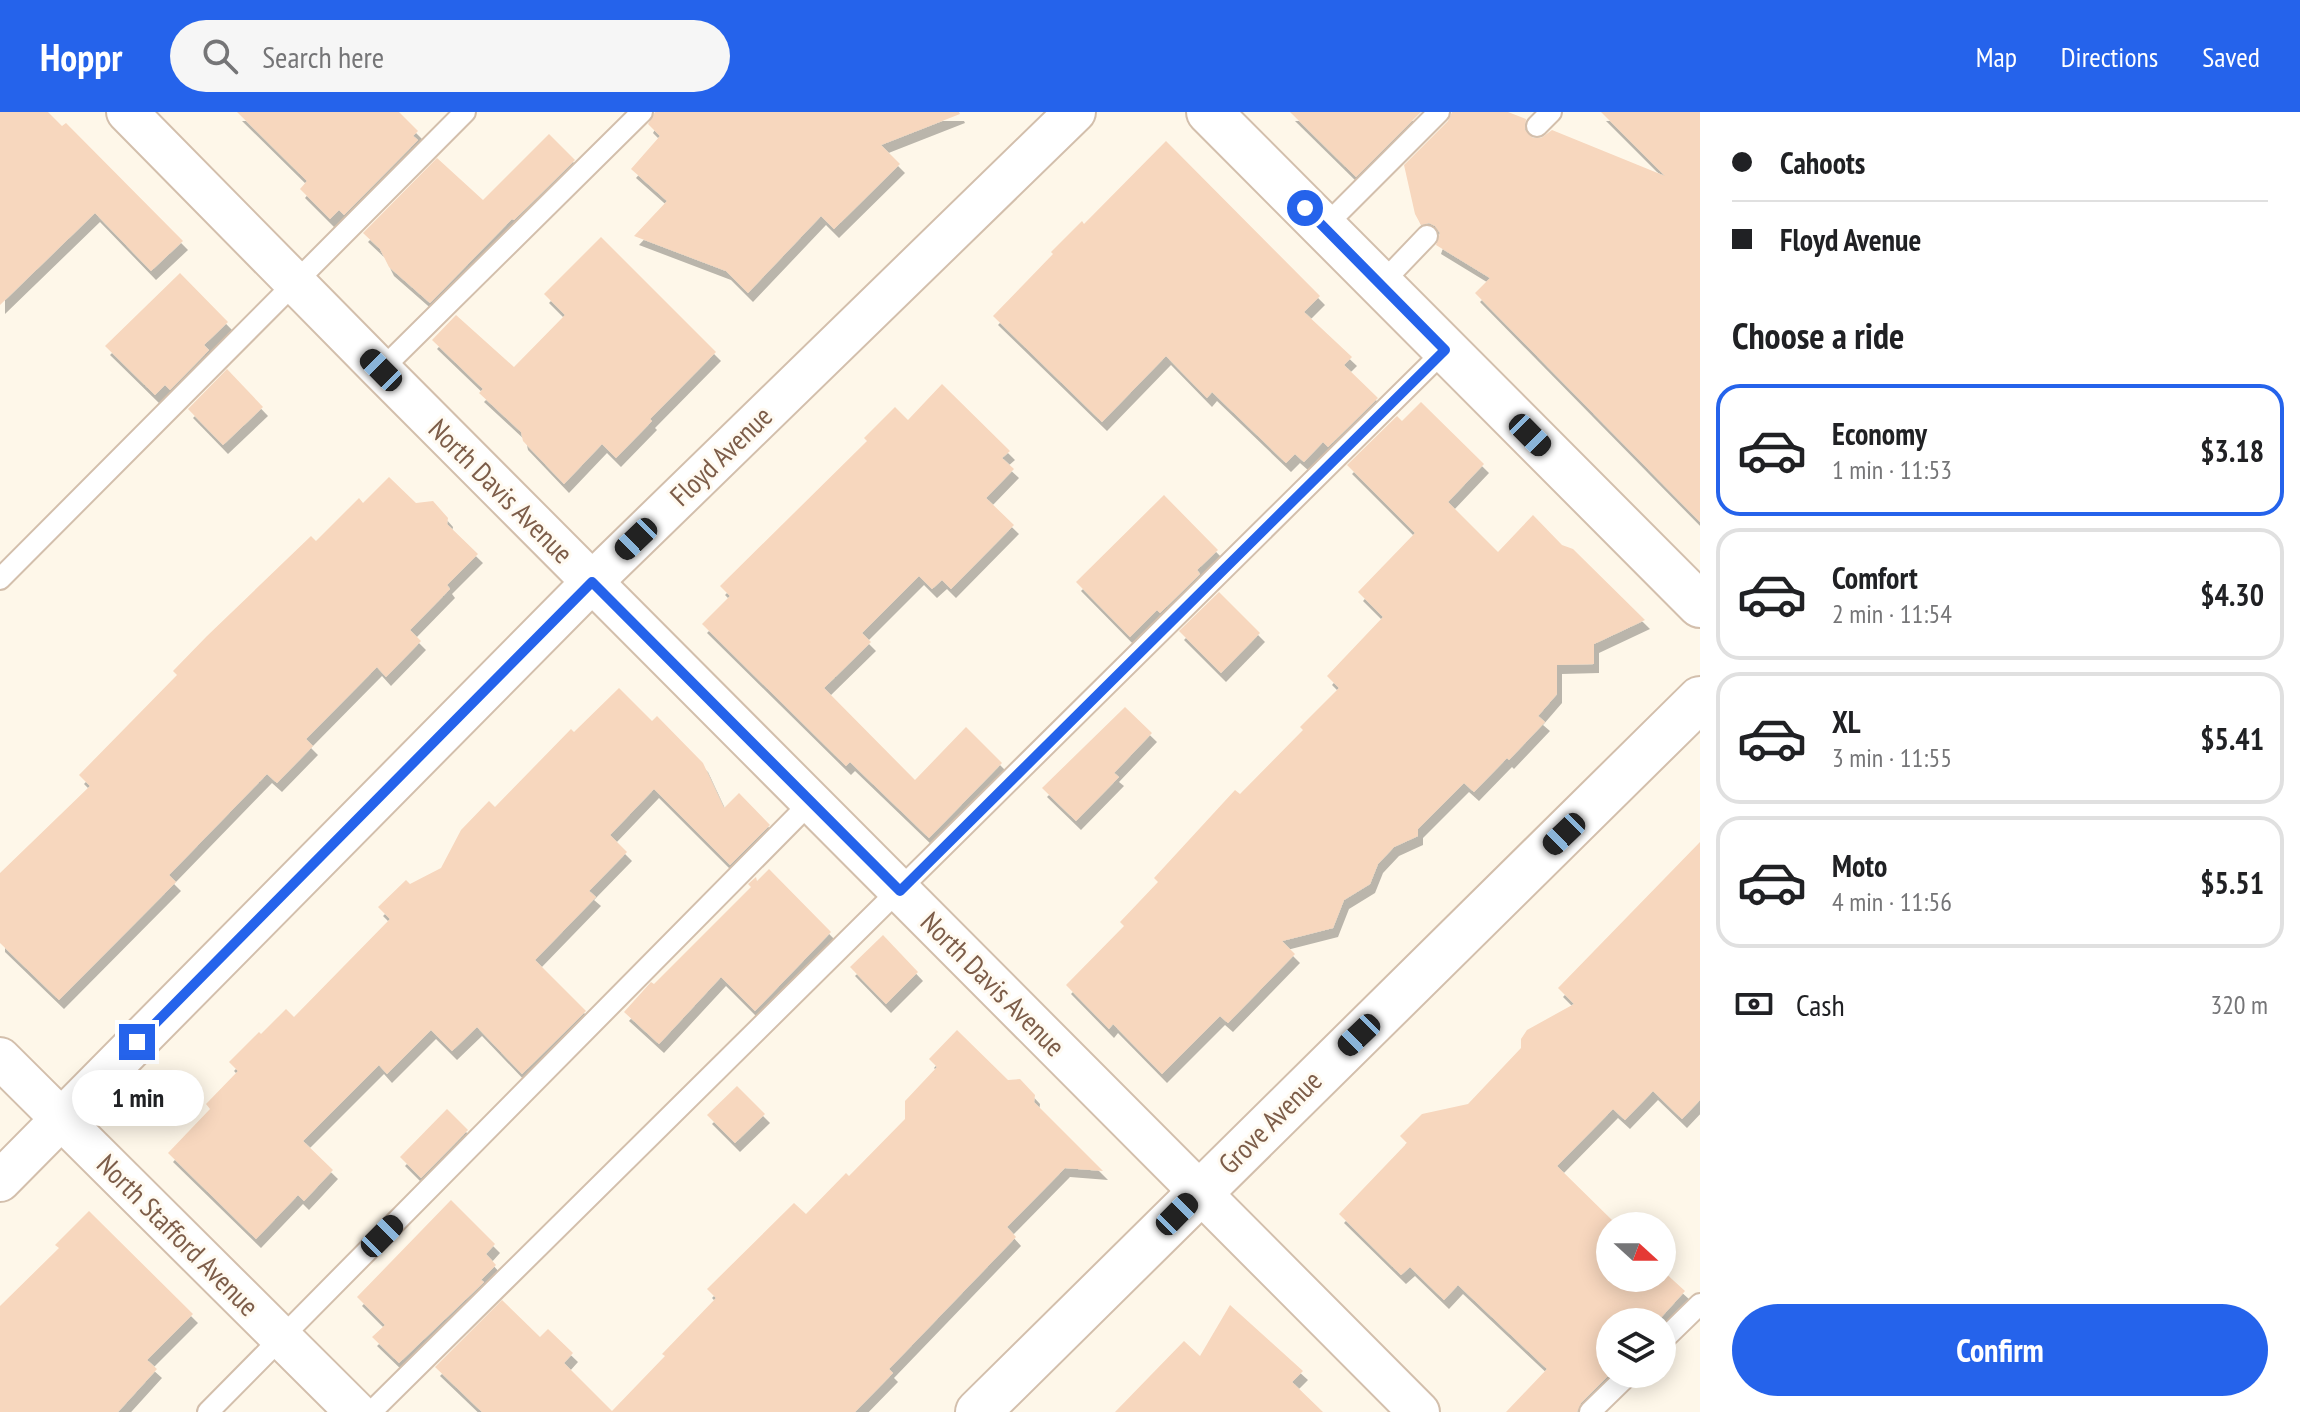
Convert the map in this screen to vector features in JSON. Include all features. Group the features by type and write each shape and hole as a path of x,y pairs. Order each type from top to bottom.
{"street":[{"name":"North Davis Avenue","path":"127,112 1419,1412"},
{"name":"Floyd Avenue","path":"0,1181 592,582 1075,112"},
{"path":"1209,112 1700,605"},
{"name":"Grove Avenue","path":"978,1412 1700,699"},
{"name":"North Stafford Avenue","path":"0,1058 356,1412"}],"lane":[{"path":"0,579 465,112"},
{"path":"381,370 642,112"},
{"path":"1324,227 1439,112"},
{"path":"1381,284 1427,236"},
{"path":"371,1412 1445,350"},
{"path":"208,1412 811,802"},
{"path":"1676,1327 1700,1304"},
{"path":"1590,1412 1615,1388"}],"building":[{"path":"0,112 48,112 62,126 66,123 183,241 151,271 95,213 0,305"},
{"path":"237,112 399,112 418,131 413,136 418,140 344,215 339,210 330,219 300,189 307,181"},
{"path":"655,112 960,114 881,145 900,164 834,229 821,216 748,293 726,271 634,236 667,201 631,169 660,136 648,124"},
{"path":"1290,112 1421,112 1356,177"},
{"path":"1452,112 1508,112 1526,119 1525,130 1533,138 1541,138 1552,130 1665,176 1601,112 1700,112 1700,522 1475,293 1490,278 1436,245 1440,233 1435,226 1429,223 1421,225 1415,214 1404,165 1448,121"},
{"path":"549,134 575,160 430,303 389,267 380,249 363,233 437,158 483,200"},
{"path":"1166,141 1320,296 1304,312 1352,357 1344,365 1378,398 1328,447 1323,442 1304,462 1295,454 1286,463 1212,392 1207,398 1166,356 1102,422 993,316 1053,254 1051,252 1082,221 1084,224"},
{"path":"601,237 716,352 616,458 602,444 564,484 523,441 521,432 479,393 483,389 432,340 456,315 514,367 565,315 544,294"},
{"path":"180,273 228,322 204,345 209,350 170,390 165,385 155,395 105,346"},
{"path":"227,369 263,407 223,445 188,409"},
{"path":"942,384 1010,451 1002,458 1014,469 986,498 1014,525 951,589 942,580 932,589 919,576 862,633 871,642 824,688 915,780 966,727 1002,763 929,838 850,762 846,766 702,624 730,596 720,586 867,441 864,438 895,407 908,420"},
{"path":"1421,402 1484,464 1448,502 1498,552 1533,515 1562,545 1573,549 1645,620 1594,644 1594,664 1557,665 1557,694 1538,716 1545,722 1509,760 1507,758 1474,792 1464,783 1418,829 1418,836 1394,847 1378,864 1370,884 1344,900 1333,928 1282,941 1295,954 1228,1023 1220,1016 1162,1074 1113,1024 1109,1029 1066,985 1124,926 1120,922 1158,882 1154,878 1235,790 1240,794 1303,730 1300,727 1339,688 1327,676 1383,617 1358,592 1415,533 1347,465 1397,416 1402,421"},
{"path":"389,477 416,503 433,501 448,518 447,524 478,554 447,585 450,589 410,630 421,641 386,677 377,667 306,739 313,746 277,783 267,774 169,875 176,882 59,1000 0,943 0,873 90,786 79,775 177,675 173,671 207,636 311,536 316,541 359,498 363,503"},
{"path":"1164,495 1218,550 1197,570 1200,574 1130,637 1076,582"},
{"path":"1219,592 1260,633 1221,673 1179,631"},
{"path":"619,688 652,721 657,716 703,763 724,808 739,793 770,825 730,865 654,789 610,835 627,852 589,891 596,897 535,960 586,1011 522,1074 477,1027 452,1051 431,1030 387,1074 379,1065 303,1141 333,1170 304,1201 298,1195 256,1239 168,1153 210,1109 206,1104 238,1071 229,1062 286,1009 294,1017 390,919 378,907 406,880 410,884 441,868 461,830 489,801 495,807 571,729 574,732"},
{"path":"1125,707 1152,733 1114,773 1119,777 1076,821 1042,788"},
{"path":"1700,842 1700,1100 1682,1119 1653,1091 1625,1120 1613,1109 1557,1166 1604,1212 1596,1212 1596,1292 1676,1292 1676,1283 1685,1291 1670,1308 1596,1308 1596,1388 1581,1403 1577,1412 1506,1412 1547,1369 1458,1285 1444,1300 1410,1267 1401,1275 1339,1214 1407,1143 1400,1136 1422,1114 1468,1104 1521,1048 1521,1039 1527,1030 1574,1004 1558,988"},
{"path":"769,869 831,932 755,1011 721,977 659,1044 624,1012 651,982 654,984 751,887 748,884 756,877 757,881"},
{"path":"883,935 918,972 886,1004 850,967"},
{"path":"957,1030 1008,1080 1020,1079 1035,1095 1034,1102 1103,1171 1065,1168 1007,1227 1016,1237 889,1369 893,1373 855,1412 482,1412 435,1367 502,1300 540,1337 548,1329 573,1353 564,1363 612,1411 716,1298 707,1289 794,1203 806,1214 905,1119 905,1101 937,1067 929,1059"},
{"path":"737,1086 765,1114 735,1143 707,1115"},
{"path":"447,1109 468,1130 421,1178 400,1157"},
{"path":"451,1200 495,1244 486,1254 496,1265 481,1280 484,1282 399,1363 372,1337 385,1325 357,1297"},
{"path":"89,1211 193,1314 147,1360 157,1369 118,1412 0,1412 0,1306 59,1248 55,1245"},
{"path":"1230,1305 1303,1371 1292,1382 1323,1412 1115,1412 1184,1341 1200,1356"}],"route":[{"path":"137,1042 592,582 900,891 1445,350 1305,208"}]}
